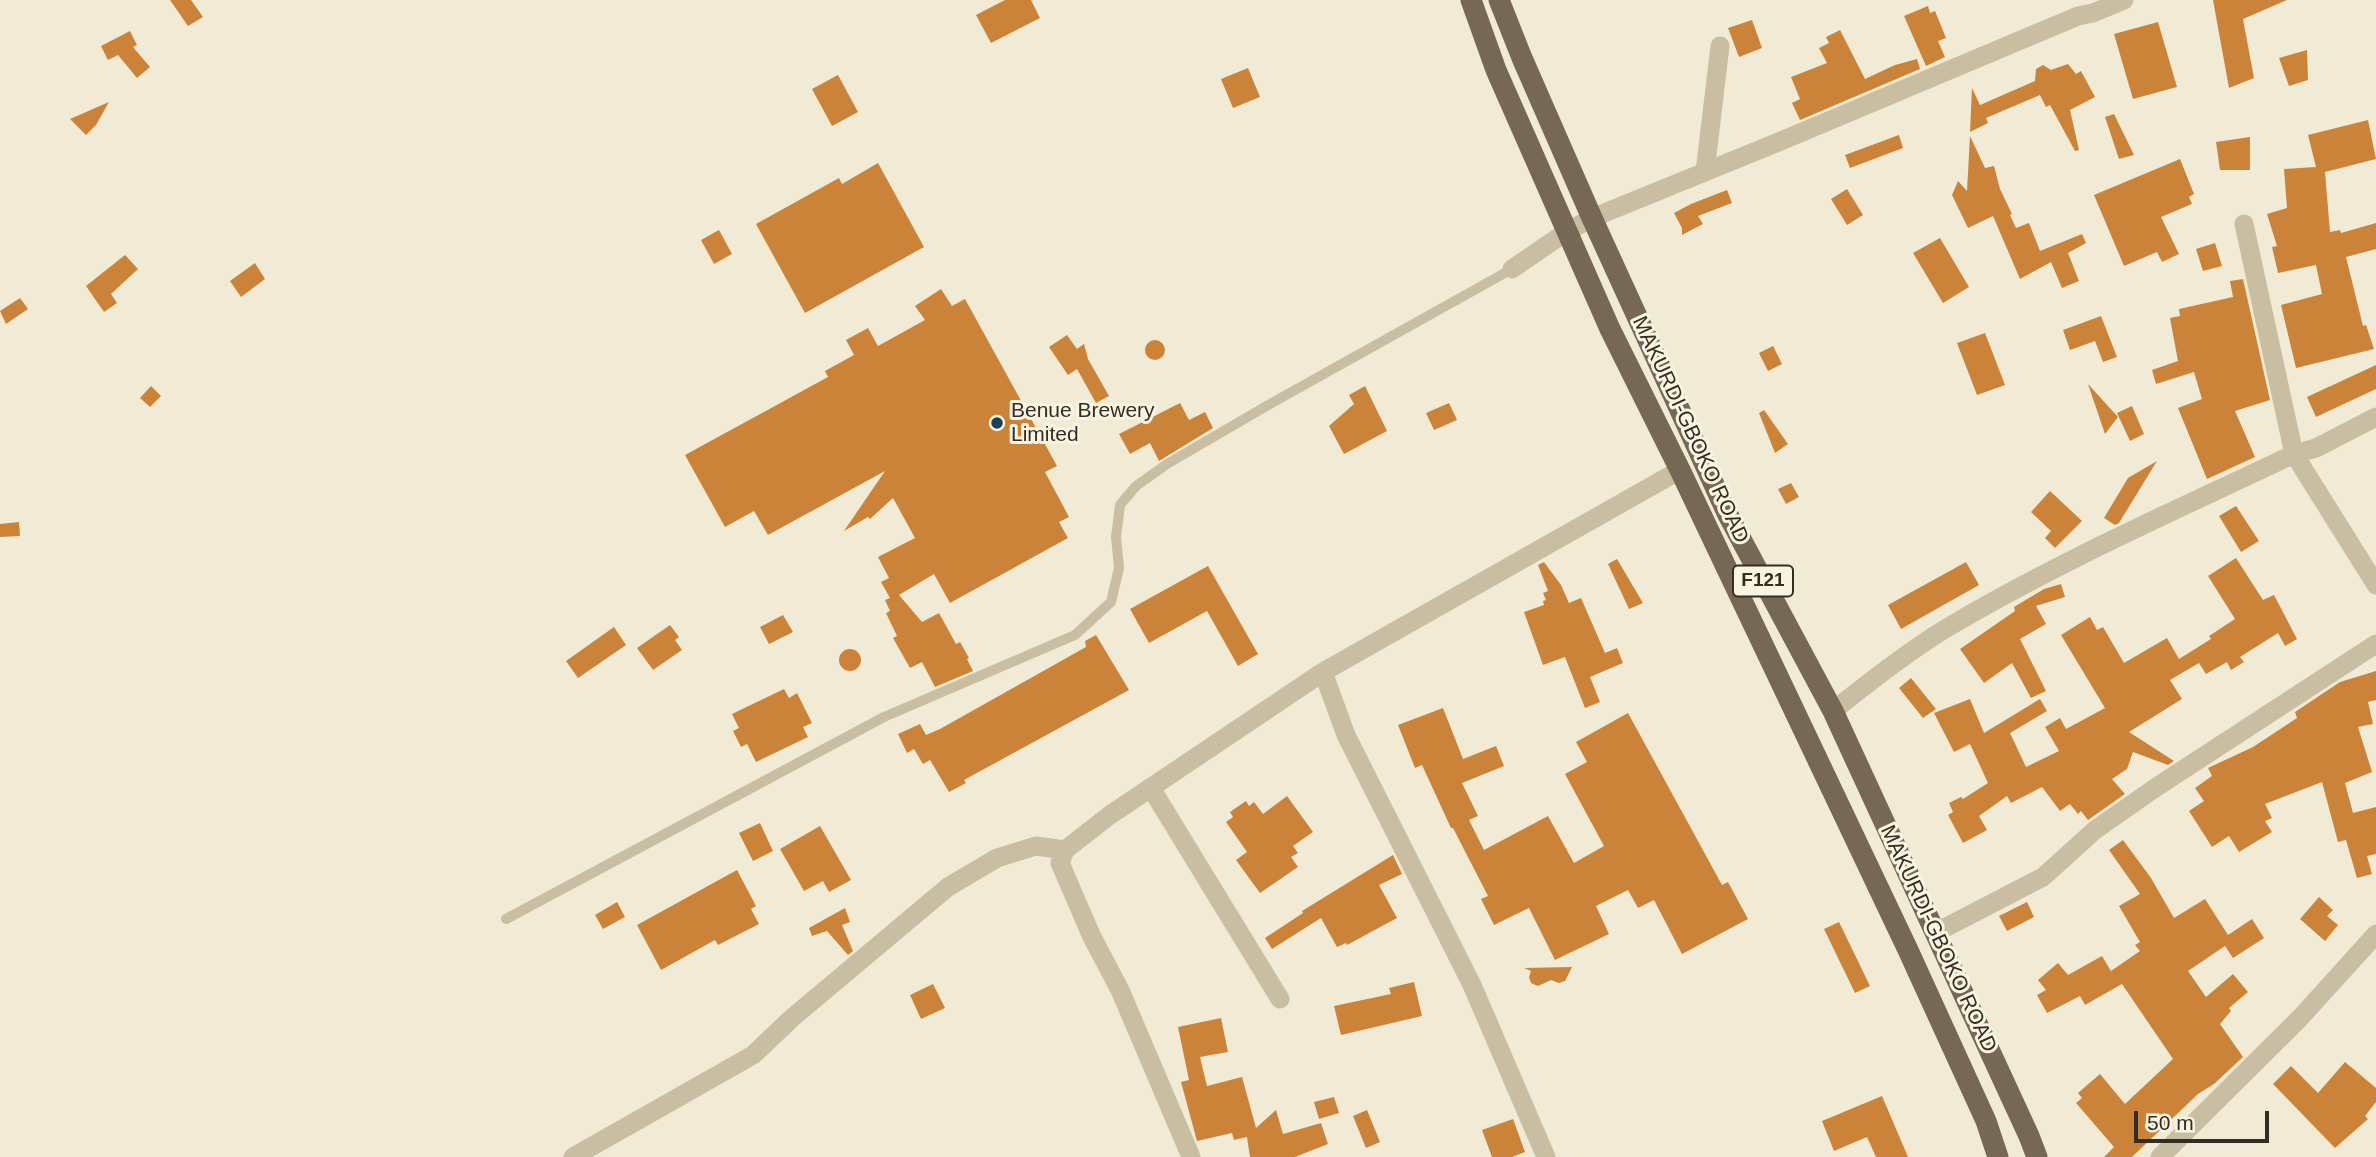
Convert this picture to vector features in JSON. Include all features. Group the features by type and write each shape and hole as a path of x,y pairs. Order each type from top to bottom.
{"main road":[{"name":"F121","path":"1471,0 1496,69 1610,330 1902,937 1986,1121 1998,1157"},
{"name":"MAKURDI-GBOKO ROAD","path":"1499,0 1592,218 1727,513 1833,711 2037,1157"}],"street":[{"path":"1512,269 1566,232 1592,218 2078,16 2090,7 2124,0"},
{"path":"1705,172 1720,46"},
{"path":"2244,224 2294,454 2376,585"},
{"path":"1833,711 1873,678 1944,630 2033,580 2294,454 2316,449 2376,417"},
{"path":"1191,1157 1120,990 1092,937 1060,863 1065,850 1110,815 1324,672 1679,470"},
{"path":"1935,933 2043,877 2095,830 2155,788 2376,644"},
{"path":"1324,672 1346,735 1472,985 1546,1157"},
{"path":"1151,788 1280,999"},
{"path":"573,1157 753,1055 792,1018 948,887 998,858 1036,846 1065,850"},
{"path":"2160,1157 2300,1018 2376,934"}],"lane":[{"path":"506,919 884,717 1075,635 1111,602 1119,568 1116,537 1120,505 1136,485 1270,404 1512,269"}],"building":[{"path":"170,0 191,0 203,17 188,26"},
{"path":"1005,0 1031,0 1040,18 991,43 976,15"},
{"path":"2213,0 2287,0 2243,19 2254,78 2229,88"},
{"path":"1928,6 1930,13 1935,11 1946,38 1938,41 1945,57 1926,66 1904,16"},
{"path":"1752,20 1762,48 1739,57 1728,28"},
{"path":"2158,22 2177,87 2133,99 2114,34"},
{"path":"1840,30 1865,79 1895,65 1917,59 1920,69 1800,120 1792,103 1800,99 1791,77 1827,63 1819,48 1829,43 1826,37"},
{"path":"130,31 137,45 133,47 150,67 137,78 118,55 108,60 101,46"},
{"path":"2307,50 2308,80 2289,86 2279,58"},
{"path":"2068,64 2076,74 2081,71 2095,97 2070,110 2079,150 2075,151 2050,105 2046,107 2040,95 1986,118 1988,123 1970,132 1972,88 1980,105 2035,81 2036,69 2043,65 2051,70"},
{"path":"1248,68 1260,97 1233,108 1221,79"},
{"path":"838,75 858,112 832,126 812,89"},
{"path":"109,102 96,125 86,135 70,119"},
{"path":"2114,114 2134,155 2119,159 2105,117"},
{"path":"2368,120 2376,159 2325,172 2330,232 2340,230 2341,233 2376,223 2376,249 2346,257 2363,326 2366,325 2374,349 2296,368 2281,305 2322,294 2316,265 2278,273 2272,247 2277,246 2267,214 2287,208 2284,169 2316,167 2308,135"},
{"path":"1899,135 1903,148 1850,168 1845,155"},
{"path":"1970,136 1985,168 1994,166 2016,228 2029,223 2040,251 2082,234 2086,243 2068,253 2079,281 2062,288 2051,262 2020,279 1993,216 1968,228 1952,195 1958,181 1967,191"},
{"path":"2250,137 2250,170 2220,170 2216,142"},
{"path":"2180,159 2194,194 2189,197 2192,204 2161,217 2179,254 2162,262 2157,252 2124,266 2094,195"},
{"path":"878,163 924,247 805,313 756,224 839,178 842,184"},
{"path":"1847,189 1863,215 1847,225 1831,199"},
{"path":"1727,190 1732,203 1698,216 1703,224 1682,235 1682,228 1674,213"},
{"path":"719,230 732,254 714,264 701,240"},
{"path":"1940,238 1969,287 1943,303 1913,253"},
{"path":"2215,243 2222,266 2203,271 2196,249"},
{"path":"125,255 138,269 111,294 117,303 104,312 86,286"},
{"path":"255,263 265,279 241,297 230,281"},
{"path":"2243,279 2270,400 2235,411 2255,457 2207,479 2178,408 2202,399 2194,372 2156,384 2152,370 2178,361 2170,318 2180,316 2179,309 2233,297 2230,281"},
{"path":"941,289 952,306 965,299 1057,466 1045,472 1069,517 1059,522 1068,538 950,603 934,574 899,595 922,622 939,613 956,644 960,642 969,658 967,659 973,671 935,687 922,662 910,668 893,638 897,636 886,613 890,611 885,600 890,598 881,582 889,578 878,557 915,538 893,498 870,519 868,517 844,531 885,471 768,535 754,511 725,527 685,455 828,377 825,371 854,355 846,340 868,328 878,346 925,320 915,306"},
{"path":"20,298 28,309 6,324 0,311"},
{"path":"2101,316 2117,357 2103,362 2095,341 2070,350 2063,330"},
{"path":"1985,333 2005,385 1977,395 1957,343"},
{"path":"1067,335 1077,349 1084,344 1088,359 1109,396 1096,403 1077,369 1068,375 1049,347"},
{"path":"1155,340 1162,343 1165,350 1162,357 1155,360 1148,357 1145,350 1148,343"},
{"path":"1773,346 1782,364 1768,371 1759,353"},
{"path":"2376,365 2376,389 2316,417 2307,397"},
{"path":"2088,384 2118,417 2105,434"},
{"path":"151,386 161,396 150,407 140,398"},
{"path":"1365,386 1387,431 1344,454 1329,426 1354,404 1349,395"},
{"path":"1180,403 1189,420 1205,412 1213,428 1159,461 1150,443 1130,454 1119,434"},
{"path":"1449,403 1457,420 1434,430 1426,413"},
{"path":"2132,406 2144,434 2130,441 2117,413"},
{"path":"1764,410 1788,444 1775,453 1759,413"},
{"path":"2157,461 2119,523 2115,525 2104,518 2128,478"},
{"path":"1791,483 1799,497 1786,504 1778,489"},
{"path":"2050,491 2082,521 2055,548 2045,538 2051,531 2031,512"},
{"path":"2236,506 2259,541 2241,552 2219,516"},
{"path":"19,522 20,536 0,537 0,524"},
{"path":"2236,558 2263,600 2274,595 2297,639 2285,646 2278,633 2240,657 2244,662 2231,670 2227,662 2206,674 2199,663 2170,680 2182,699 2129,732 2174,761 2168,765 2133,752 2127,769 2112,779 2125,794 2088,820 2081,811 2078,814 2070,804 2060,811 2042,787 2011,803 2007,796 1979,816 1987,830 1963,843 1948,815 1953,812 1949,803 1961,797 1963,799 1988,783 1970,744 1954,752 1934,713 1970,699 1984,733 2040,699 2047,711 2010,733 2026,767 2059,751 2045,727 2060,718 2066,729 2105,708 2061,635 2090,617 2097,630 2103,627 2124,663 2167,638 2179,659 2211,639 2209,636 2235,619 2208,576"},
{"path":"1617,559 1643,603 1629,609 1608,564"},
{"path":"1544,562 1561,585 1569,603 1581,598 1605,653 1617,648 1623,663 1590,677 1600,702 1585,708 1565,657 1543,665 1524,612 1544,605 1543,601 1546,600 1543,593 1548,591 1538,565"},
{"path":"1966,562 1979,585 1901,629 1888,605"},
{"path":"1208,566 1258,654 1238,666 1207,611 1149,643 1130,609"},
{"path":"2061,584 2065,597 2036,606 2046,624 2020,639 2046,691 2031,698 2012,663 1984,683 1960,649 2015,611 2014,607 2044,589"},
{"path":"783,615 793,632 769,644 760,627"},
{"path":"670,625 679,637 675,640 682,650 653,670 637,648"},
{"path":"614,627 626,645 578,678 566,661"},
{"path":"1096,635 1129,690 964,780 966,783 949,792 930,760 923,764 914,749 907,753 898,734 920,724 926,735 940,729 1086,647 1085,641"},
{"path":"850,649 858,652 861,660 858,668 850,671 842,668 839,660 842,652"},
{"path":"2376,671 2376,700 2368,702 2373,724 2358,727 2372,772 2345,783 2353,813 2376,807 2376,854 2367,856 2372,874 2357,878 2346,840 2338,842 2322,782 2265,804 2272,818 2265,821 2272,832 2239,852 2229,836 2212,847 2189,811 2204,801 2195,788 2212,776 2208,768 2253,747 2297,718 2295,712 2340,682"},
{"path":"1911,678 1936,709 1923,718 1899,688"},
{"path":"784,689 789,698 797,693 812,723 803,727 808,737 756,762 747,744 741,747 733,731 739,728 732,714"},
{"path":"1443,708 1463,759 1496,746 1504,766 1462,783 1478,816 1469,820 1484,850 1548,816 1574,863 1604,846 1565,774 1587,762 1576,742 1628,713 1722,885 1728,882 1748,919 1682,954 1654,900 1638,908 1628,890 1596,906 1609,934 1555,960 1529,908 1494,925 1481,899 1488,896 1451,828 1422,765 1415,768 1398,725"},
{"path":"1287,796 1313,832 1293,846 1298,853 1291,857 1298,867 1260,893 1236,860 1247,852 1226,822 1233,817 1230,812 1246,801 1249,806 1254,802 1263,814"},
{"path":"760,823 773,851 753,861 739,833"},
{"path":"820,826 851,880 829,892 823,881 804,891 780,849"},
{"path":"2123,840 2151,878 2174,918 2205,899 2228,935 2252,919 2264,938 2233,958 2225,946 2188,971 2206,997 2233,974 2248,992 2229,1008 2231,1011 2220,1024 2243,1057 2214,1084 2198,1094 2132,1157 2104,1157 2114,1147 2076,1103 2082,1098 2078,1093 2100,1074 2125,1104 2173,1059 2122,984 2085,1005 2080,996 2047,1013 2037,995 2046,990 2038,980 2058,963 2068,975 2102,956 2111,971 2140,951 2135,945 2140,942 2119,906 2140,894 2109,850"},
{"path":"1393,855 1402,874 1379,885 1397,918 1347,945 1346,943 1337,947 1321,918 1272,949 1265,938 1303,913 1302,911"},
{"path":"737,870 756,906 751,909 759,924 718,945 715,940 661,970 637,925"},
{"path":"2319,897 2333,910 2327,916 2338,925 2325,941 2300,919"},
{"path":"617,902 625,917 603,929 595,915"},
{"path":"2027,902 2034,917 2007,931 1999,916"},
{"path":"845,908 850,922 842,925 853,951 848,955 827,931 812,936 809,928"},
{"path":"1839,922 1870,986 1855,993 1824,929"},
{"path":"1572,967 1565,981 1559,983 1551,980 1538,986 1531,983 1531,971 1524,968"},
{"path":"1414,982 1422,1016 1341,1035 1334,1006 1391,994 1389,988"},
{"path":"933,984 945,1008 921,1019 910,995"},
{"path":"1221,1018 1228,1052 1200,1057 1207,1086 1242,1077 1256,1128 1276,1110 1283,1134 1321,1123 1328,1144 1295,1157 1250,1157 1247,1137 1234,1140 1232,1133 1197,1141 1181,1082 1189,1080 1178,1027"},
{"path":"2345,1062 2376,1088 2376,1102 2365,1116 2368,1119 2335,1148 2273,1084 2291,1066 2318,1093"},
{"path":"1882,1096 1908,1157 1876,1157 1867,1137 1834,1151 1822,1121"},
{"path":"1334,1097 1339,1113 1319,1119 1314,1102"},
{"path":"1367,1110 1380,1142 1366,1148 1353,1116"},
{"path":"1513,1119 1525,1152 1512,1157 1492,1157 1482,1130"}],"place":[{"name":"Benue Brewery Limited","path":"997,423"}]}
